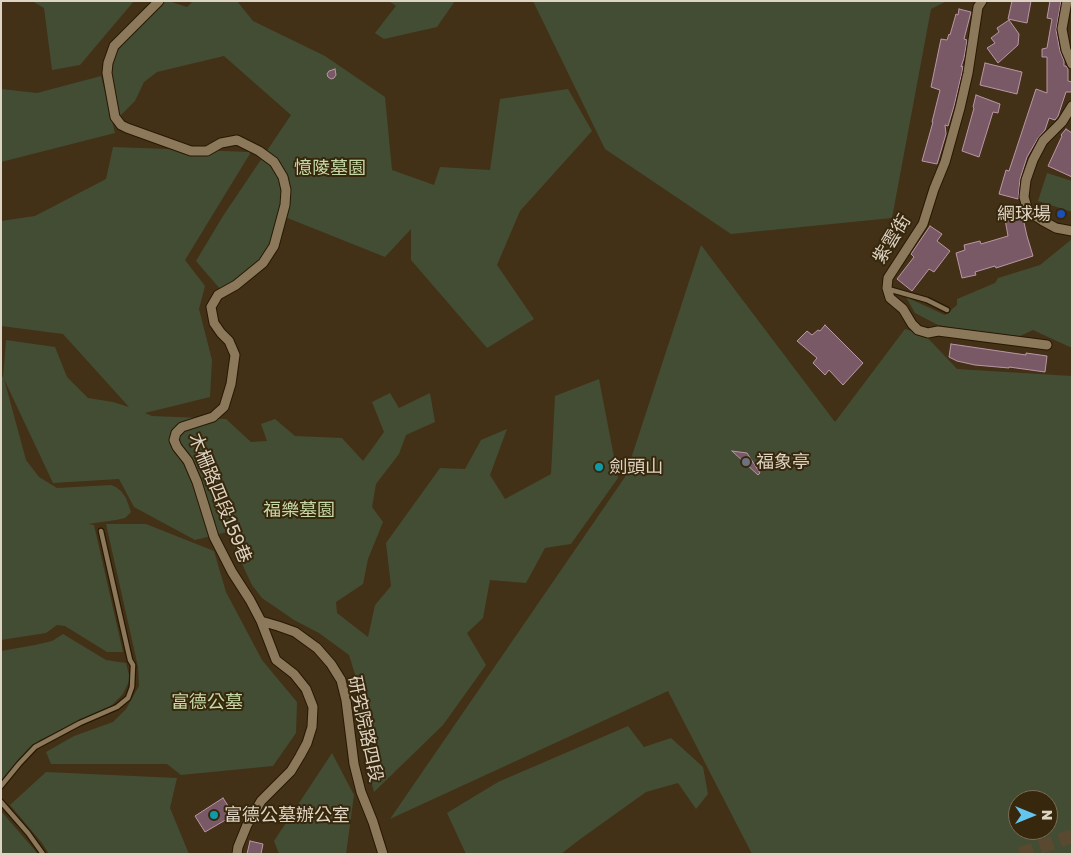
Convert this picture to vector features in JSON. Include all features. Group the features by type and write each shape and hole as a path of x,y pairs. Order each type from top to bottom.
{"street":[{"name":"木柵路四段159巷","path":"158,1 114,46 108,63 107,73 115,117 127,128 191,151 207,151 221,143 237,140 259,150 274,162 283,177 286,190 285,205 274,246 263,263 236,285 218,295 211,307 214,323 229,340 235,355 231,384 224,407 213,417 182,427 176,432 174,440 188,461 197,482 214,537 261,621 276,660 294,674 306,689 312,707 312,727 300,756 291,771 261,801 247,825 237,854"},
{"name":"紫雲街","path":"982,1 978,7 968,74 945,162 934,188 923,224 888,278 887,288 890,298 903,309 918,330 928,333 938,331 1047,345"},
{"path":"1067,1 1062,28 1066,50 1072,64"},
{"path":"1062,28 1072,26"},
{"path":"1072,106 1062,122 1043,141 1026,180 1024,197 1028,212 1056,228 1072,231"},
{"name":"研究院路四段","path":"261,621 295,632 317,648 331,664 341,680 346,700 354,764 361,792 373,822 382,854"}],"lane":[{"path":"887,288 927,300 947,310"},
{"path":"1,786 34,747 80,723 117,708 128,698 132,687 133,665 130,660 101,531"},
{"path":"1,802 44,854"}],"green space":[{"path":"32,1 134,1 80,65 52,70 44,8"},
{"name":"憶陵墓園","path":"165,1 187,7 193,1 237,1 253,21 325,56 385,97 392,170 434,185 440,167 490,170 500,99 568,89 592,131 520,211 497,265 534,319 487,348 411,260 411,229 385,257 285,217 265,254 244,277 221,290 196,261 223,216 291,115 224,56 157,72 144,82 135,101 118,118 104,75 122,40"},
{"path":"389,1 455,1 437,27 384,39 375,33 396,6"},
{"path":"533,1 947,1 931,9 892,218 731,234 605,149"},
{"path":"101,76 115,133 1,162 1,89 37,93"},
{"name":"福樂墓園","path":"113,147 251,152 185,260 205,286 199,309 212,360 210,397 145,413 152,416 226,419 251,442 267,441 261,424 275,419 295,436 342,438 363,461 384,432 372,402 390,393 399,408 430,393 435,422 406,435 399,454 376,484 372,507 383,522 368,559 363,584 336,602 337,613 368,637 375,605 391,586 386,543 440,468 465,469 481,440 507,429 490,475 505,499 551,474 555,396 599,379 618,478 571,544 545,548 526,583 490,580 483,618 467,633 486,665 443,725 374,792 360,736 358,684 349,655 319,633 294,620 262,598 252,585 227,532 195,540 134,507 119,479 53,483 4,379 26,460 39,477 57,488 111,485 121,491 126,498 131,512 125,518 88,524 94,525 123,652 107,652 65,626 57,625 46,633 1,640 1,372 3,378 6,340 55,347 67,377 88,398 129,407 63,334 1,326 1,221 35,216 106,179"},
{"path":"1047,173 1072,181 1072,212 1038,201"},
{"path":"1072,239 1072,348 1033,330 1020,336 985,334 938,325 915,313 906,297 945,315 957,305 957,299 995,283 998,278 1040,265"},
{"path":"701,245 835,422 905,329 925,335 957,369 1072,376 1072,854 752,854 668,691 390,819 625,477"},
{"name":"富德公墓","path":"106,524 146,524 214,551 226,592 262,660 297,702 296,733 273,766 181,775 167,764 51,764 46,752 74,736 113,722 126,709 139,686 138,667"},
{"name":"富德公墓","path":"63,634 106,660 126,663 130,679 123,694 111,706 40,740 22,756 1,781 1,651 52,641"},
{"path":"628,726 644,747 671,738 703,767 708,794 696,809 678,783 646,792 561,854 466,854 447,813 498,782"},
{"path":"332,753 354,795 346,854 279,854 274,841"},
{"path":"46,772 177,778 170,808 189,854 49,854 10,805"},
{"path":"1,811 38,854 1,854"}],"building":[{"path":"1012,1 1031,1 1027,23 1008,19"},
{"path":"1050,1 1061,1 1056,30 1064,66 1068,69 1068,81 1072,82 1072,92 1066,92 1058,116 1055,120 1049,118 1045,130 1027,157 1020,179 1018,199 999,194 1006,170 1009,171 1036,89 1047,93 1047,57 1042,57 1042,49 1047,48 1052,19 1047,18"},
{"path":"959,9 971,12 964,39 967,40 961,67 963,66 962,72 948,126 945,125 946,134 937,164 922,161 940,90 931,87 941,39 947,40 950,35"},
{"path":"1009,20 1019,34 1018,45 998,63 987,48 995,43 991,38 999,32 997,28"},
{"path":"985,63 1022,72 1017,94 980,85"},
{"path":"335,69 336,75 331,79 327,74"},
{"path":"976,95 1000,104 998,113 993,112 979,157 962,151"},
{"path":"1066,129 1072,133 1072,177 1048,166 1061,135"},
{"path":"1020,205 1033,256 996,268 995,266 975,272 976,275 962,278 956,253 965,250 964,245 980,241 981,244 1008,236 1003,208"},
{"path":"930,226 942,234 937,241 950,251 934,272 929,269 912,291 897,279 914,257 911,254"},
{"path":"825,325 863,363 843,385 829,370 825,375 813,363 817,358 797,341 807,331 812,335 818,330 820,331"},
{"path":"951,344 1026,355 1026,353 1047,356 1045,372 975,365 957,361 949,357"},
{"name":"福象亭","path":"732,451 747,453 760,473 758,475"},
{"name":"富德公墓辦公室","path":"223,798 234,815 205,832 195,816"},
{"path":"250,841 263,844 261,854 247,854"}],"tunnel":[{"path":"1020,854 1072,836"}],"place":[{"name":"網球場","path":"1061,214"},
{"name":"福象亭","path":"746,462"},
{"name":"劍頭山","path":"599,467"},
{"name":"富德公墓辦公室","path":"214,815"}]}
